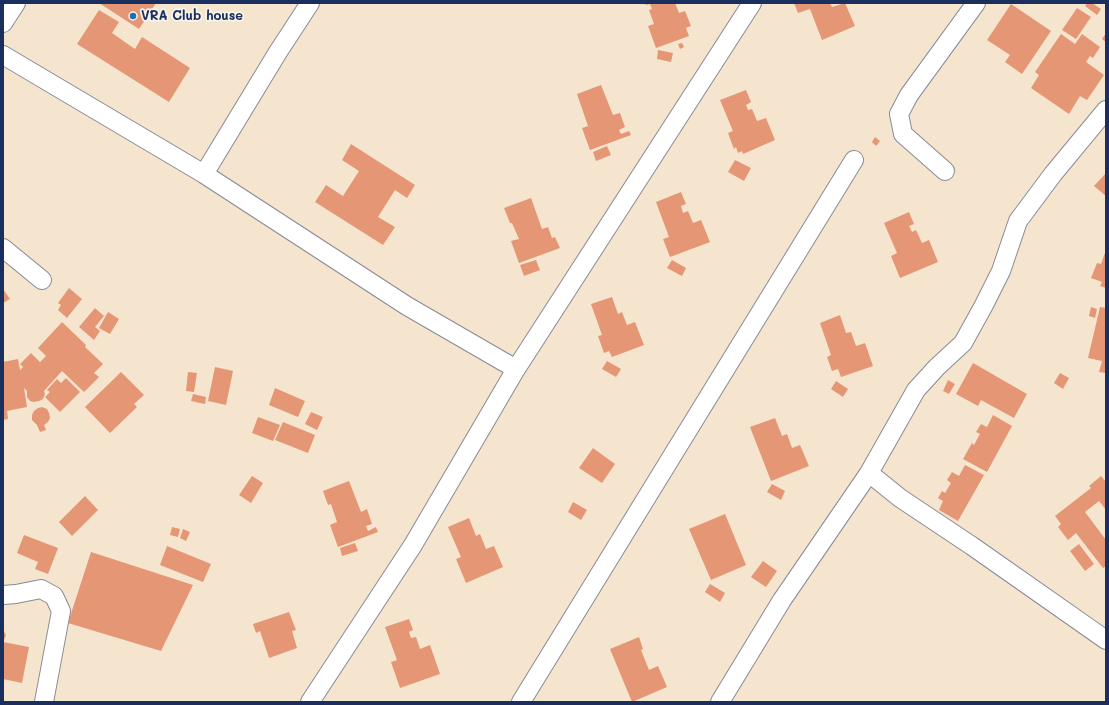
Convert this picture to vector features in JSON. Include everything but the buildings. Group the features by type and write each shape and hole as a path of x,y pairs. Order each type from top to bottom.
{"street":[{"path":"3,23 16,3"},
{"path":"204,174 278,52 310,3"},
{"path":"310,702 413,544 516,369 752,3"},
{"path":"945,171 903,134 899,114 909,95 976,3"},
{"path":"3,55 204,174 407,306 516,369"},
{"path":"720,702 782,600 869,473 916,390 963,342 1001,271 1018,220 1053,174 1106,110"},
{"path":"521,702 854,160"},
{"path":"3,248 42,280"},
{"path":"869,473 900,498 972,546 1106,640"},
{"path":"3,595 41,590 54,596 61,611 44,702"}],"place":[{"name":"VRA Club house","path":"133,16"}]}
